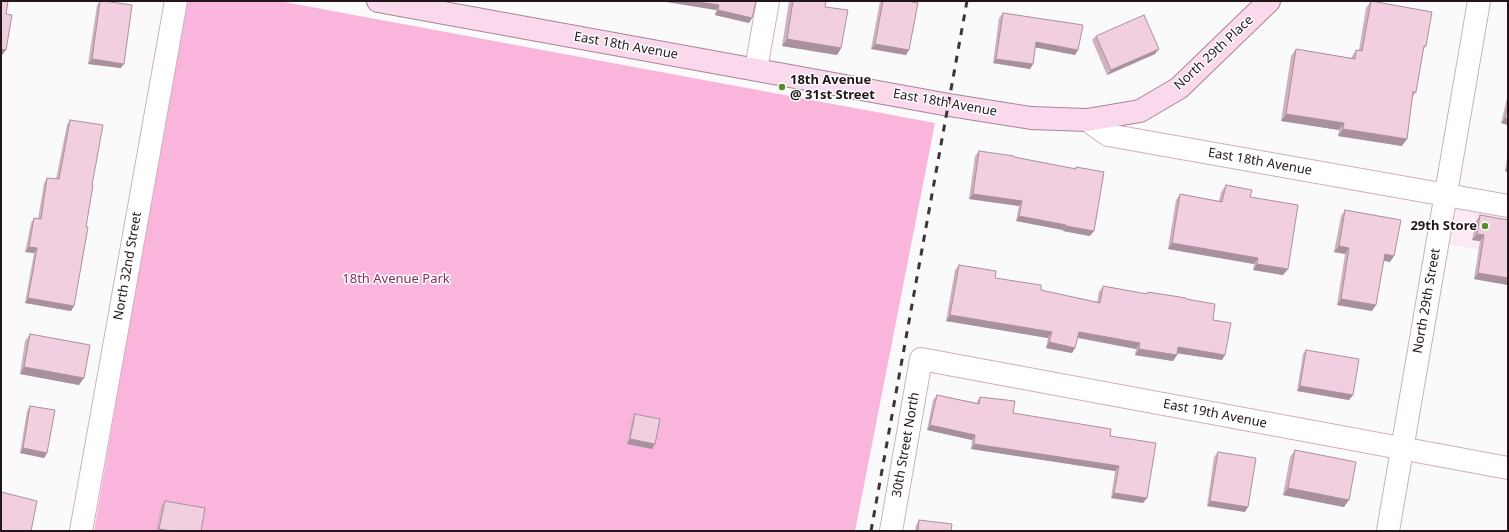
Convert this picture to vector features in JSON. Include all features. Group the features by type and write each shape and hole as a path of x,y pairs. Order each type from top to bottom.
{"main road":[{"name":"East 18th Avenue","path":"378,1 949,105 1031,118 1087,120"},
{"name":"North 29th Place","path":"1087,120 1140,111 1179,88 1269,1"}],"street":[{"name":"North 32nd Street","path":"81,531 176,1"},
{"path":"756,69 768,1"},
{"name":"North 29th Street","path":"1388,531 1445,194 1480,1"},
{"name":"East 18th Avenue","path":"1087,120 1108,135 1508,206"},
{"name":"East 19th Avenue","path":"921,359 1508,468"},
{"name":"30th Street North","path":"891,531 921,359"}],"shaded area":[{"path":"1449,199 1508,209 1508,255 1442,243"}],"green space":[{"name":"18th Avenue Park","path":"185,1 279,1 935,123 855,531 94,531"}],"building":[{"path":"1,1 8,1 6,14 12,15 6,50 1,49"},
{"path":"100,1 132,5 124,64 92,59"},
{"path":"692,1 756,1 752,18 718,10 719,5"},
{"path":"793,1 826,1 825,7 848,10 841,48 787,39"},
{"path":"883,1 908,1 918,3 909,50 875,44"},
{"path":"1371,1 1432,12 1416,92 1413,92 1407,139 1343,129 1344,123 1286,114 1296,49 1355,59 1356,50 1362,51"},
{"path":"1003,13 1083,25 1078,50 1036,42 1033,64 996,59"},
{"path":"1144,15 1159,49 1111,70 1096,36"},
{"path":"1508,104 1508,119 1505,118"},
{"path":"70,120 103,125 92,185 86,227 88,227 74,306 28,298 37,248 29,247 34,218 41,219 47,178 59,179"},
{"path":"979,151 1014,156 1076,169 1076,167 1104,172 1094,231 1019,216 1022,201 973,194"},
{"path":"1226,185 1252,190 1250,197 1298,205 1288,269 1257,264 1258,258 1172,243 1180,194 1222,202"},
{"path":"1345,210 1401,220 1394,256 1385,254 1376,305 1341,299 1349,248 1339,246"},
{"path":"1480,215 1508,220 1508,278 1478,273 1484,235 1477,234"},
{"path":"959,265 996,271 995,278 1041,285 1041,290 1100,303 1103,286 1147,294 1148,292 1186,298 1215,304 1213,320 1231,323 1225,355 1178,347 1177,355 1139,349 1140,343 1079,332 1075,348 1049,342 1052,332 950,315"},
{"path":"30,334 90,345 84,378 24,367"},
{"path":"1306,350 1359,359 1353,395 1300,386"},
{"path":"937,395 979,404 980,397 1015,401 1013,413 1111,429 1110,436 1156,443 1147,498 1114,493 1119,466 974,444 975,435 930,425"},
{"path":"30,406 55,410 47,453 23,448"},
{"path":"635,414 660,419 655,444 630,439"},
{"path":"1295,450 1356,462 1349,500 1288,488"},
{"path":"1218,452 1256,458 1248,507 1210,501"},
{"path":"1,492 37,501 31,531 1,531"},
{"path":"165,501 205,508 201,531 173,531 159,529"},
{"path":"919,520 952,524 951,531 918,531"}],"railway":[{"path":"871,531 967,1"}],"place":[{"name":"18th Avenue @ 31st Street","path":"782,87"},
{"name":"29th Store","path":"1485,226"}]}
